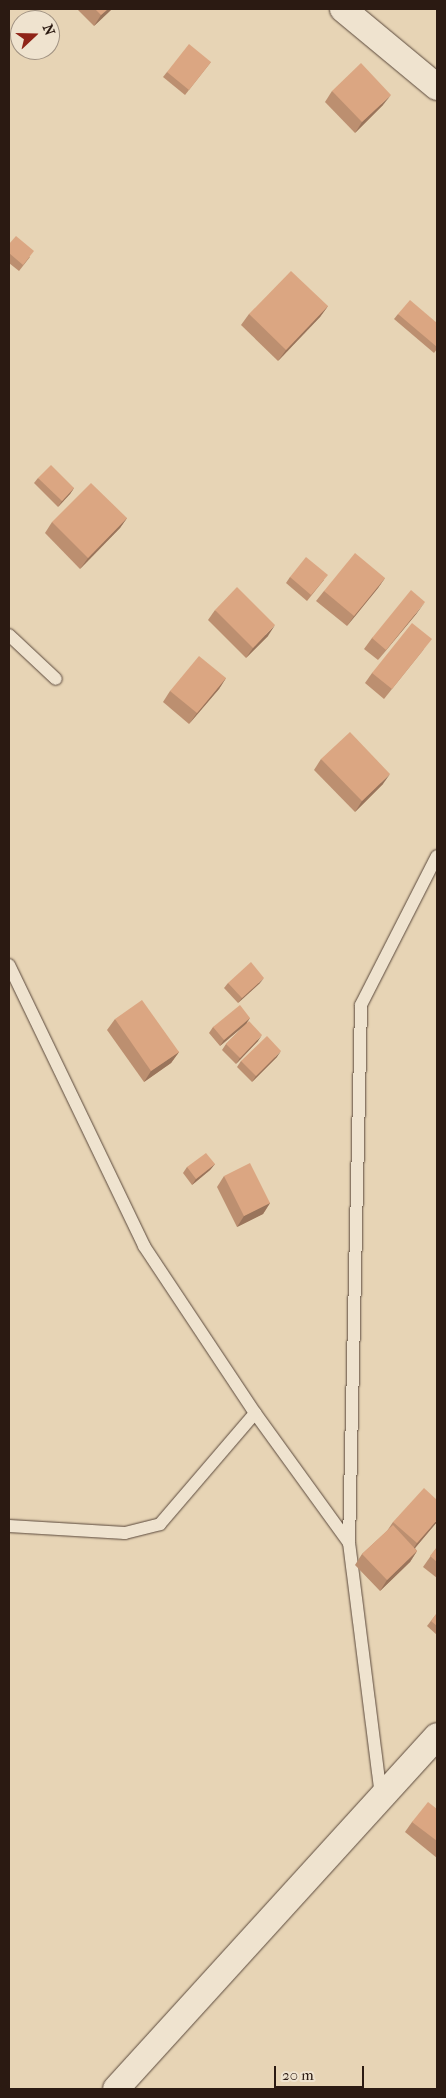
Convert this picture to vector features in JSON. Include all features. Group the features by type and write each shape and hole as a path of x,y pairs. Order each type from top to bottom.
{"street":[{"path":"343,9 437,88"},
{"path":"116,2089 437,1736"}],"lane":[{"path":"9,635 56,680"},
{"path":"381,1798 349,1543 361,1006 437,856"},
{"path":"9,965 144,1246 255,1413 349,1543"},
{"path":"9,1526 125,1533 160,1524 255,1413"}],"building":[{"path":"95,9 108,9 101,15"},
{"path":"189,44 211,62 189,90 167,72"},
{"path":"361,63 391,95 362,122 332,91"},
{"path":"16,236 34,251 23,265 9,253 9,244"},
{"path":"291,271 328,306 286,350 249,314"},
{"path":"410,300 437,323 437,347 398,314"},
{"path":"51,465 74,488 62,501 38,478"},
{"path":"91,483 127,518 88,558 52,522"},
{"path":"355,553 385,578 354,616 324,591"},
{"path":"306,557 328,575 311,595 290,577"},
{"path":"237,587 275,625 253,648 215,610"},
{"path":"411,590 425,602 386,650 372,638"},
{"path":"412,623 432,639 392,689 372,673"},
{"path":"199,656 226,678 197,713 170,691"},
{"path":"350,732 390,774 362,801 321,759"},
{"path":"251,962 264,978 242,998 228,983"},
{"path":"142,1000 179,1052 151,1071 115,1019"},
{"path":"240,1005 250,1018 224,1040 213,1027"},
{"path":"249,1021 262,1035 240,1058 226,1044"},
{"path":"267,1036 281,1051 256,1076 241,1061"},
{"path":"206,1153 215,1164 196,1179 187,1167"},
{"path":"250,1163 270,1203 244,1216 224,1176"},
{"path":"424,1488 437,1500 437,1520 417,1543 393,1522"},
{"path":"393,1525 417,1551 387,1580 362,1554"},
{"path":"437,1547 437,1562 430,1556"},
{"path":"437,1613 437,1626 431,1621"},
{"path":"428,1802 437,1809 437,1841 412,1822"}]}
